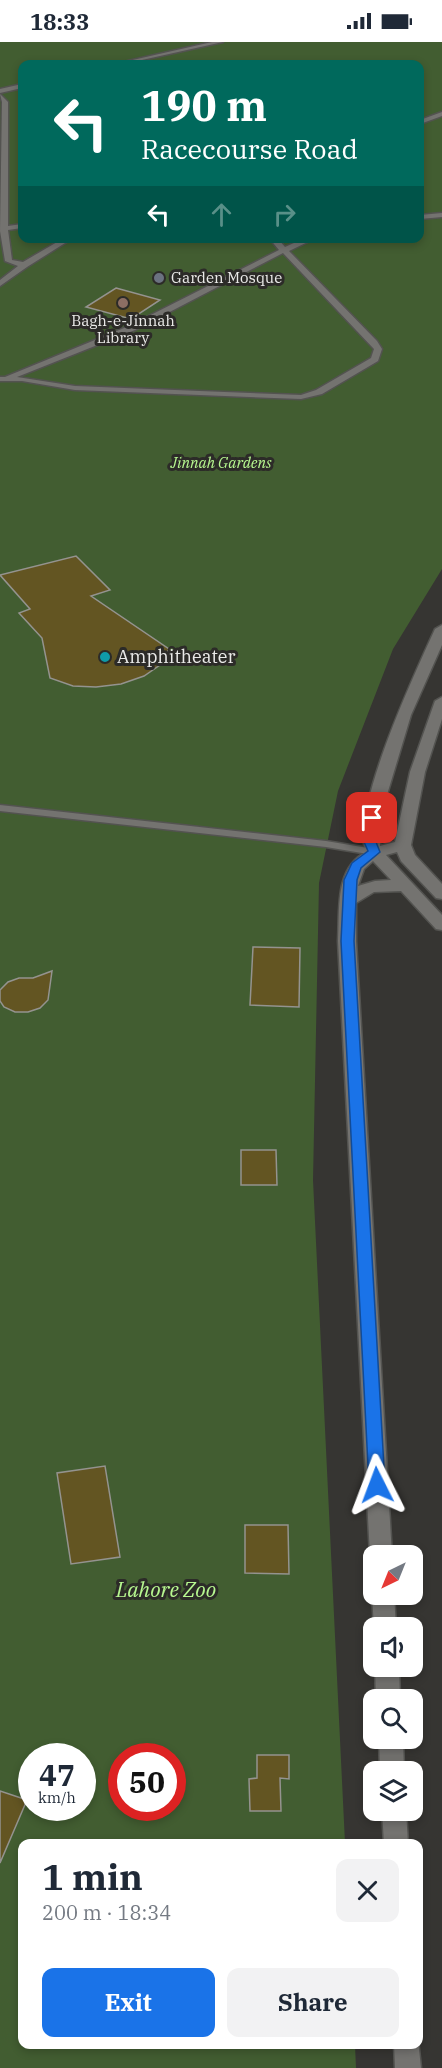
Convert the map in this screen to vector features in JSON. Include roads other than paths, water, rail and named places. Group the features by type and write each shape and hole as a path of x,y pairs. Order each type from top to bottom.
{"main road":[{"path":"442,629 403,715 372,818 370,842 374,852 442,925"},
{"path":"442,701 418,765 403,845 407,857 442,894"},
{"path":"380,1545 347,941 352,873 364,858 374,852 403,845"},
{"path":"350,900 357,893 374,886 404,886"},
{"path":"395,1821 396,1839"},
{"path":"407,2049 408,2068"}],"lane":[{"path":"137,60 220,42"},
{"path":"0,91 18,87"},
{"path":"0,96 5,102 2,229 9,261 24,265"},
{"path":"424,121 442,114"},
{"path":"424,217 442,215"},
{"path":"2,229 18,227"},
{"path":"0,284 24,265 61,243"},
{"path":"2,379 22,379 75,388 195,394 289,397 319,392 375,359 378,349 278,243"},
{"path":"2,379 149,320 193,295 300,243"},
{"path":"0,808 326,844 374,852"}],"place":[{"name":"Garden Mosque","path":"159,278"},
{"name":"Bagh-e-Jinnah Library","path":"123,303"},
{"name":"Amphitheater","path":"105,657"}],"park label":[{"name":"Jinnah Gardens","path":"221,463"},
{"name":"Lahore Zoo","path":"166,1590"}]}
